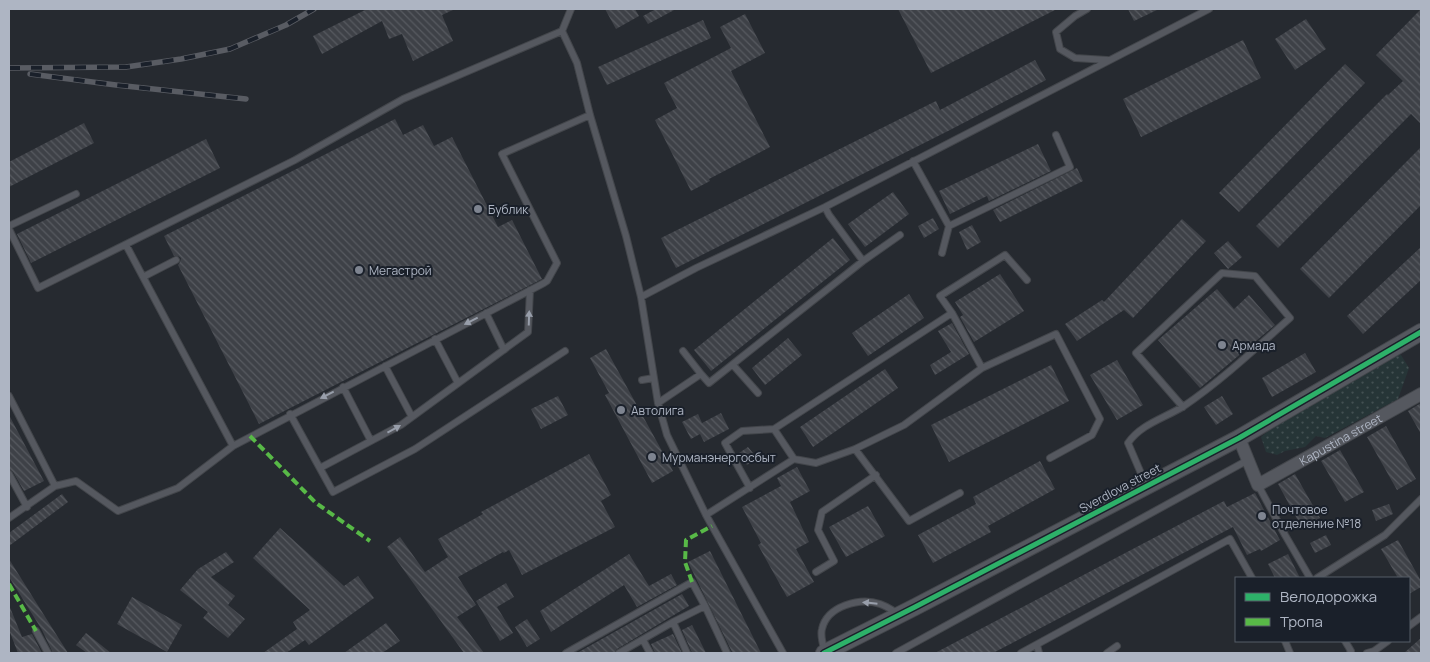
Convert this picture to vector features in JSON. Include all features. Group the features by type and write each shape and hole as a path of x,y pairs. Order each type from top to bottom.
{"street":[{"name":"Sverdlova street","path":"825,653 1239,438 1420,335"},
{"name":"Kapustina street","path":"1258,485 1421,394"},
{"path":"1239,438 1258,485"}],"lane":[{"path":"76,194 9,228 38,288 295,160 403,99 562,31 571,9"},
{"path":"1087,9 1075,16 1056,32 1060,49 1075,58 1108,60"},
{"path":"641,297 696,268 825,207 1209,9"},
{"path":"562,31 576,63 626,236 641,297 658,403 667,435 706,515 782,653"},
{"path":"9,518 55,486 76,481 118,511 178,488 233,446 290,414 547,280 557,263 502,154 590,115"},
{"path":"949,226 1070,166 1056,136"},
{"path":"914,161 949,226 942,253"},
{"path":"825,207 829,216 863,261"},
{"path":"683,351 709,383 863,261 900,235"},
{"path":"126,245 233,446"},
{"path":"982,368 952,313 940,296 1004,255 1027,280"},
{"path":"143,277 176,260"},
{"path":"1146,485 1128,443 1135,432 1183,406 1210,386 1290,318 1255,276 1222,273 1136,353 1183,406"},
{"path":"320,468 401,425 528,332 530,290"},
{"path":"486,313 504,350"},
{"path":"750,488 725,444 742,431 774,428 952,313"},
{"path":"774,428 794,458 816,463 855,448 904,425 982,368 1056,334 1100,418 1092,435 1050,458"},
{"path":"436,339 458,383"},
{"path":"290,414 333,492 414,448 565,351"},
{"path":"733,364 758,393"},
{"path":"385,366 412,417"},
{"path":"658,403 701,374"},
{"path":"642,380 654,378"},
{"path":"343,387 371,441"},
{"path":"9,396 55,486"},
{"path":"855,448 909,521 960,493"},
{"path":"706,515 794,458"},
{"path":"896,653 1248,460"},
{"path":"9,474 27,507"},
{"path":"816,572 834,561 818,530 822,512 876,475"},
{"path":"1258,485 1309,577"},
{"path":"1319,577 1385,535 1421,499"},
{"path":"1021,653 1230,540 1251,577"},
{"path":"566,653 692,582 727,653"},
{"path":"825,653 822,642 822,629 828,616 839,608 856,602 867,602 879,604 900,615"},
{"path":"619,653 705,606"},
{"path":"1410,625 1421,617"},
{"path":"673,622 687,653"},
{"path":"36,631 48,653"},
{"path":"643,640 650,653"},
{"path":"1367,653 1374,651 1387,642"},
{"path":"1037,645 1040,653"},
{"path":"1107,653 1117,646"}],"shaded area":[{"path":"1397,353 1401,355 1409,368 1398,399 1325,438 1316,436 1305,447 1285,451 1277,455 1266,452 1261,437 1280,421"}],"building":[{"path":"367,9 455,9 442,15 453,41 413,61 402,34 389,39 382,21 322,54 313,36"},
{"path":"605,9 635,9 639,16 616,29"},
{"path":"656,9 676,9 648,24 643,16"},
{"path":"898,9 1057,9 931,73"},
{"path":"1128,9 1159,9 1134,21"},
{"path":"1421,9 1421,124 1411,114 1278,248 1256,226 1387,94 1403,81 1376,55"},
{"path":"745,14 765,53 731,71 770,147 709,179 710,181 691,191 655,120 677,108 664,83 731,48 720,27"},
{"path":"1306,19 1326,49 1295,70 1275,39"},
{"path":"703,20 711,38 607,85 598,67"},
{"path":"1243,40 1261,78 1141,137 1123,99"},
{"path":"1035,60 1046,80 676,268 661,238 936,101 940,110"},
{"path":"1345,64 1365,83 1239,212 1219,193"},
{"name":"Мегастрой","path":"395,119 403,135 423,125 434,146 452,137 498,227 512,220 542,279 259,424 178,265 181,258 174,256 164,236"},
{"path":"84,123 94,143 9,187 9,162"},
{"path":"206,139 220,168 31,263 17,234"},
{"path":"1038,144 1051,171 989,201 987,196 950,214 939,191"},
{"path":"1421,147 1421,205 1329,298 1300,269"},
{"path":"1077,168 1083,181 1000,222 993,210"},
{"path":"893,192 909,214 865,247 848,224"},
{"path":"933,218 939,229 924,238 918,226"},
{"path":"1182,219 1206,241 1133,318 1124,310 1077,341 1065,324 1102,300 1104,302"},
{"path":"972,225 981,242 967,250 959,232"},
{"path":"833,238 850,260 711,371 694,350"},
{"path":"1228,241 1242,257 1228,269 1214,253"},
{"path":"1421,247 1421,280 1363,334 1347,316"},
{"path":"1000,274 1024,311 974,342 960,317 963,315 955,302"},
{"path":"1217,289 1234,309 1249,295 1275,325 1200,388 1158,340"},
{"path":"909,294 924,318 868,356 852,333"},
{"path":"952,323 969,354 935,375 930,365 951,352 938,331"},
{"path":"788,338 802,355 765,385 752,368"},
{"path":"606,349 673,471 652,483 605,395 609,393 590,358"},
{"path":"1305,353 1316,372 1272,397 1262,378"},
{"path":"1117,360 1143,405 1117,420 1090,375"},
{"path":"1051,365 1069,401 949,462 931,425"},
{"path":"885,369 898,388 813,447 800,427"},
{"path":"558,396 568,415 541,429 531,409"},
{"path":"1222,396 1233,414 1216,425 1204,407"},
{"path":"1421,403 1421,434 1408,411"},
{"path":"721,413 729,429 704,442 700,434 691,439 682,422 698,414 702,423"},
{"path":"9,415 44,481 24,491 13,472 9,469"},
{"path":"1386,426 1416,479 1397,490 1367,437"},
{"path":"748,447 757,458 747,465 739,453"},
{"path":"1340,450 1364,492 1345,502 1321,461"},
{"path":"589,454 611,495 601,501 615,527 522,575 509,550 458,577 476,605 457,617 484,653 464,653 387,547 400,537 425,572 448,557 438,539 483,514 481,512"},
{"path":"1040,461 1055,489 988,526 991,532 933,563 918,535 976,504 973,497"},
{"path":"797,467 810,491 790,502 809,542 796,549 814,582 787,597 758,545 761,543 742,507 781,486 777,478"},
{"path":"1295,474 1320,518 1302,528 1278,484"},
{"path":"1255,493 1280,540 1261,551 1260,549 1247,555 1233,527 993,653 935,653 1224,501 1227,507"},
{"path":"62,494 68,502 9,546 9,533"},
{"path":"1389,504 1393,514 1376,521 1372,510"},
{"path":"868,506 885,536 846,557 829,527"},
{"path":"280,528 344,586 358,576 374,598 309,645 305,640 286,653 263,653 297,629 293,622 310,610 253,558"},
{"path":"1326,535 1331,545 1315,553 1310,543"},
{"path":"1398,540 1421,581 1421,587 1410,593 1410,577 1397,577 1381,549"},
{"path":"710,551 761,653 732,652 688,562"},
{"path":"226,552 234,562 211,577 235,596 228,605 245,619 228,638 203,618 208,612 180,590 198,569"},
{"path":"629,554 649,586 671,574 677,585 637,607 624,585 551,632 540,611"},
{"path":"1288,554 1300,577 1274,577 1268,564"},
{"path":"9,559 68,653 53,653 42,630 9,577"},
{"path":"506,583 514,597 497,607 513,633 500,641 476,601"},
{"path":"682,594 689,606 617,649 614,653 577,653"},
{"path":"132,597 182,625 167,652 117,624"},
{"path":"9,605 22,637 32,634 42,653 18,653 9,630"},
{"path":"527,619 540,639 527,647 515,627"},
{"path":"386,623 400,641 382,653 344,653"},
{"path":"692,625 706,653 692,653 682,630"},
{"path":"86,633 111,653 87,653 76,645"},
{"path":"673,634 682,653 655,653 651,644"},
{"path":"1421,638 1421,653 1404,653"}],"railway":[{"path":"9,68 126,67 181,59 230,49 286,25 314,9"},
{"path":"30,74 246,99"}],"marked path":[{"path":"250,436 316,503 370,541"},
{"path":"692,582 685,562 686,540 712,526"},
{"path":"9,584 36,631"}],"cycle path":[{"path":"824,653 1239,438 1421,332"}],"place":[{"name":"Бублик","path":"478,209"},
{"name":"Мегастрой","path":"359,270"},
{"name":"Армада","path":"1222,345"},
{"name":"Автолига","path":"621,410"},
{"name":"Мурманэнергосбыт","path":"652,457"},
{"name":"Почтовое отделение №18","path":"1262,516"}]}
